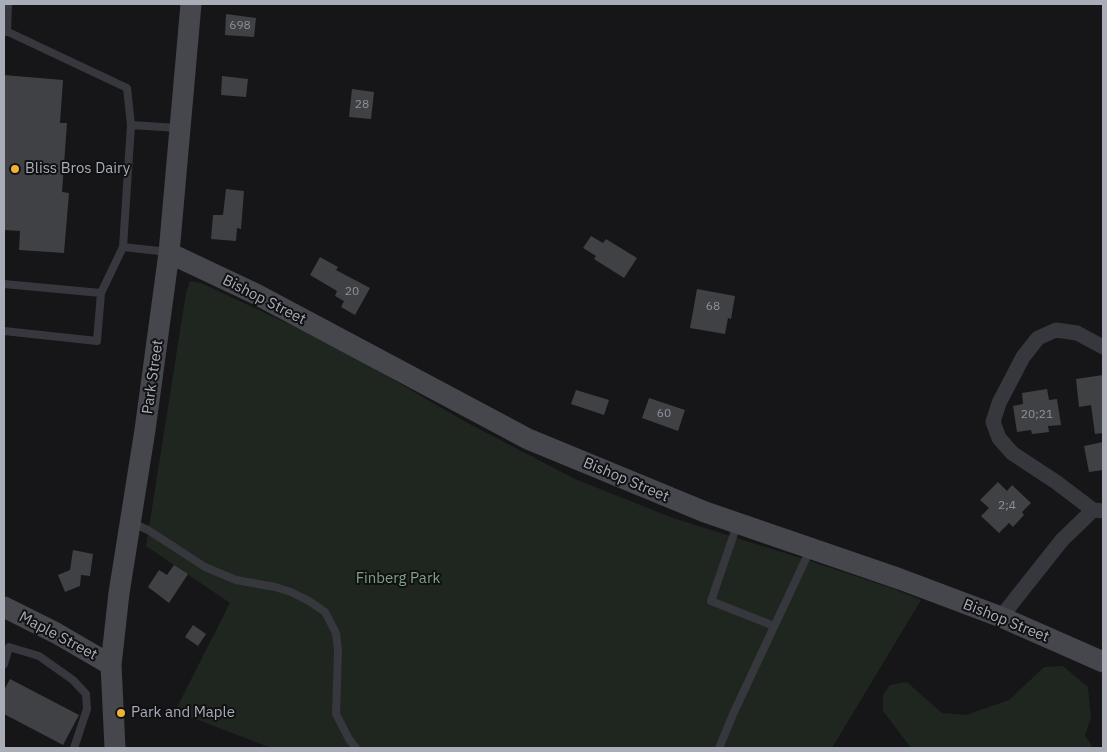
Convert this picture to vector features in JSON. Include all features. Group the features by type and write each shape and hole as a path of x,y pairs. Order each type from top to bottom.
{"street":[{"name":"Park Street","path":"115,748 111,665 119,593 145,430 170,253 191,4"},
{"name":"Bishop Street","path":"170,253 256,294 528,439 657,494 1001,617 1103,662"},
{"path":"1001,617 1062,540 1098,510 1012,453 998,438 992,422 999,403 1023,357 1038,338 1056,330 1077,333 1103,347"},
{"name":"Maple Street","path":"4,607 56,633 111,665"}],"lane":[{"path":"4,331 97,341 101,293 123,247 131,125 127,88 5,31 8,4"},
{"path":"131,125 180,128"},
{"path":"123,247 170,253"},
{"path":"4,284 101,293"},
{"path":"130,522 148,530 205,567 236,580 291,592 310,601 325,612 336,633 338,651 336,714 356,748"},
{"path":"738,523 711,600 774,626"},
{"path":"719,748 811,548"},
{"path":"4,664 9,647 39,656 73,680 86,694 87,709 74,748"}],"green space":[{"name":"Finberg Park","path":"190,281 201,283 308,333 363,362 464,421 575,479 673,518 807,560 921,600 832,748 271,748 175,711 230,603 146,546 186,293"},
{"path":"1063,666 1088,687 1091,718 1085,735 1093,748 911,748 883,711 883,695 890,685 907,682 942,713 966,715 1009,700 1044,667"}],"building":[{"path":"226,14 256,18 254,37 225,35"},
{"path":"4,75 63,80 60,123 67,123 62,192 69,193 64,253 19,250 20,231 4,230"},
{"path":"222,76 248,79 246,97 221,95"},
{"path":"352,89 374,92 371,119 349,117"},
{"path":"226,189 244,191 241,229 237,228 236,241 211,239 213,215 223,215"},
{"path":"591,236 603,243 606,239 637,258 624,278 594,259 596,256 583,248"},
{"path":"320,257 338,267 336,270 370,288 355,315 341,307 344,301 335,296 337,291 310,275"},
{"path":"697,289 735,296 731,319 728,318 725,334 690,328"},
{"path":"1103,375 1103,433 1095,434 1091,405 1079,407 1076,379"},
{"path":"1047,389 1049,400 1057,399 1061,425 1048,426 1049,432 1032,434 1031,430 1017,432 1013,406 1023,404 1022,393"},
{"path":"576,390 609,400 604,415 571,404"},
{"path":"649,398 685,410 678,431 642,418"},
{"path":"1103,442 1103,470 1089,472 1084,446"},
{"path":"998,482 1007,491 1012,485 1031,503 1022,512 1024,515 1013,527 1009,523 999,533 981,516 989,508 980,500"},
{"path":"73,550 93,554 90,576 81,575 80,586 65,592 58,575 70,570"},
{"path":"174,565 188,574 169,603 148,587 159,570 167,575"},
{"path":"193,625 206,634 198,646 185,637"},
{"path":"10,679 79,715 63,745 4,714 4,690"}],"place":[{"name":"Bliss Bros Dairy","path":"15,169"},
{"name":"Park and Maple","path":"121,713"}]}
